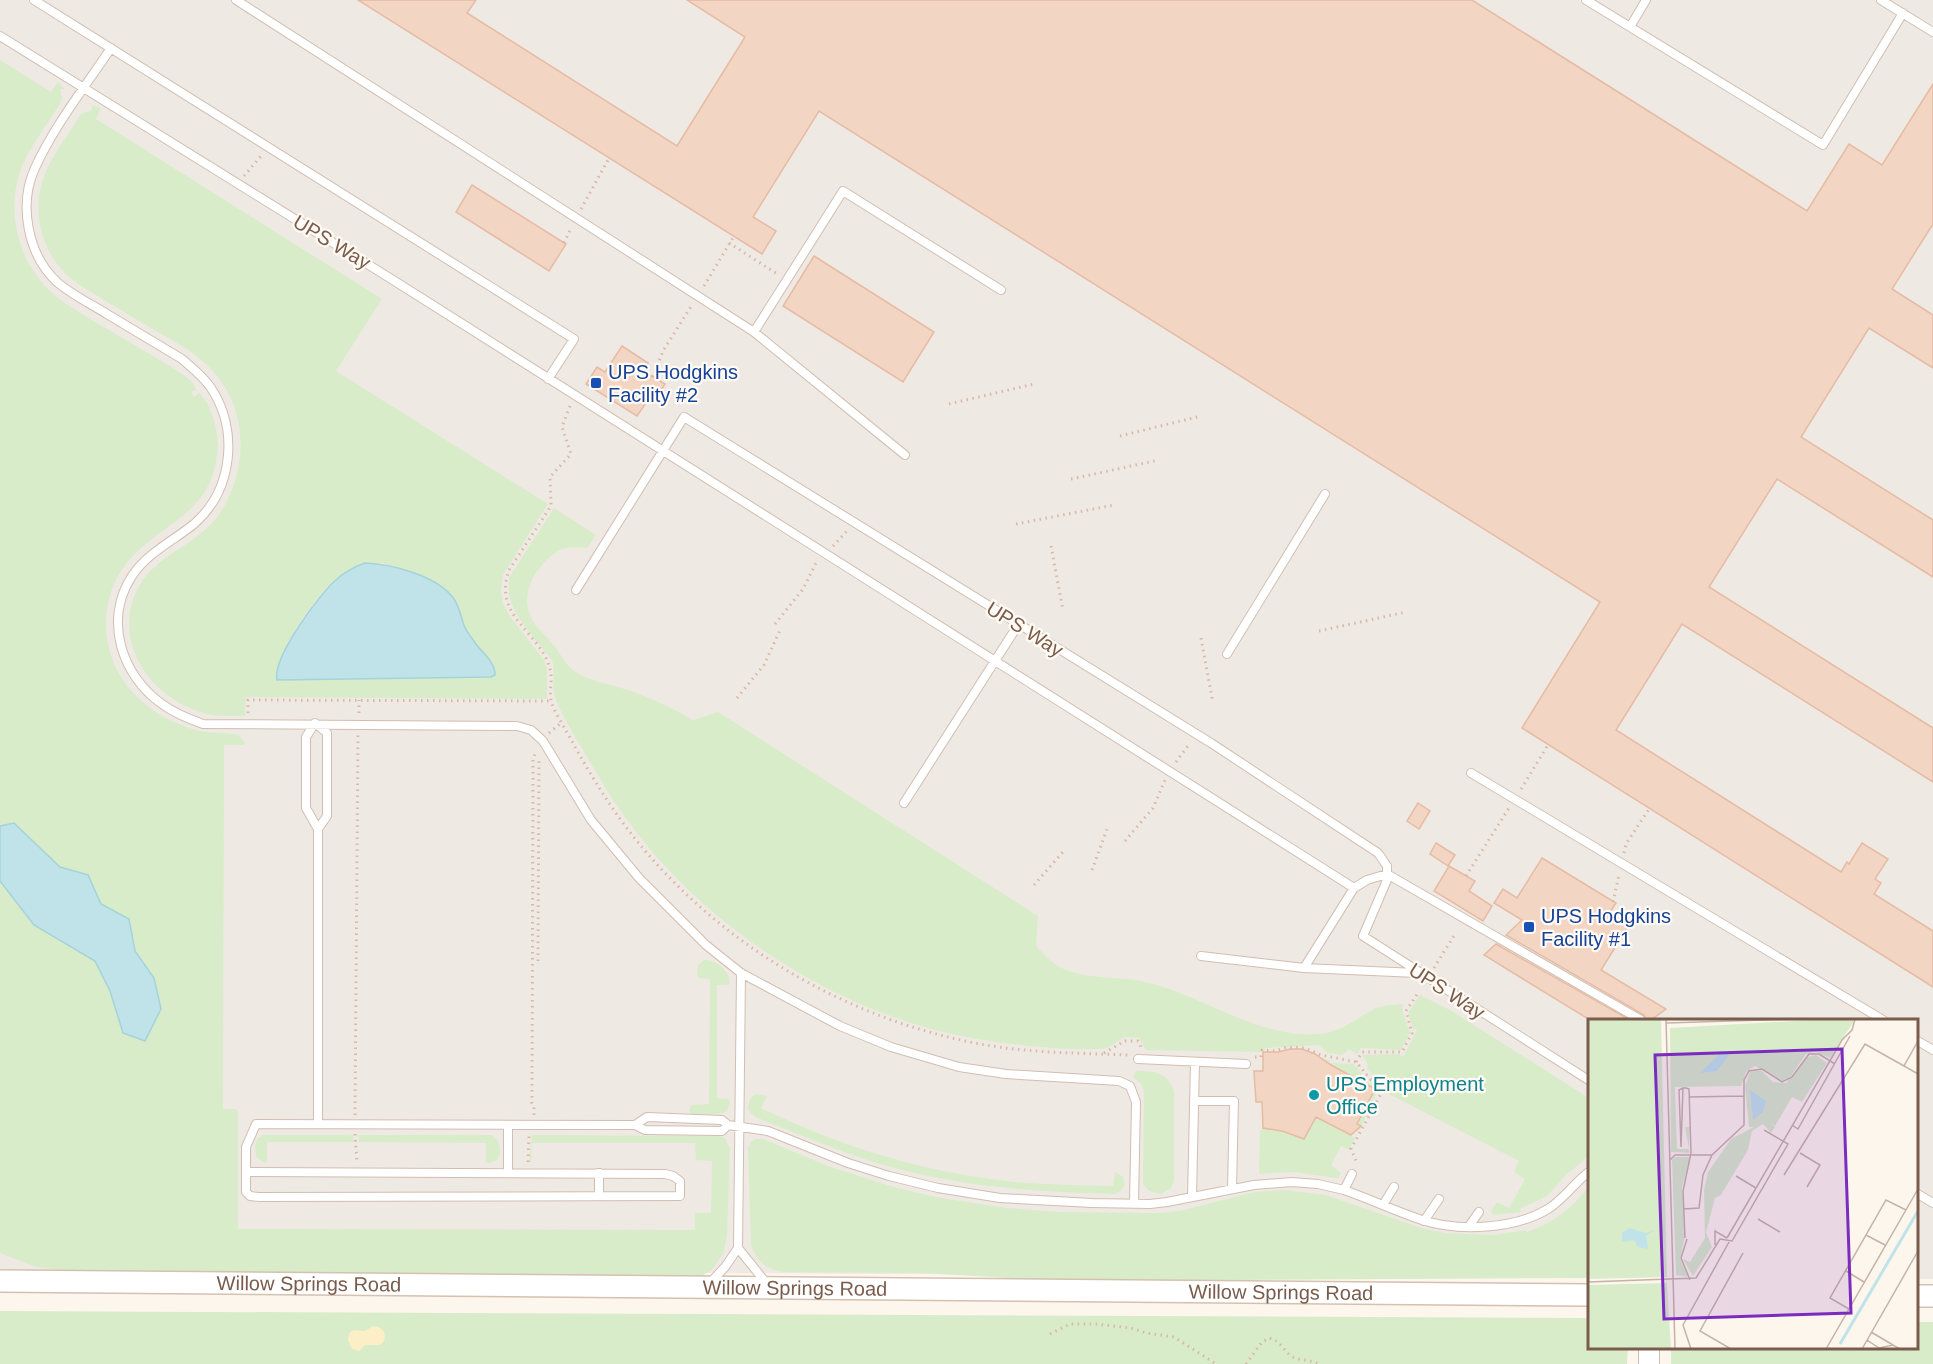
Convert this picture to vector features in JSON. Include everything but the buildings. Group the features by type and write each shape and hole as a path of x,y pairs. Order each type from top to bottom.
{"main road":[{"name":"Willow Springs Road","path":"0,1281 1588,1295"}],"lane":[{"path":"34,0 574,339 548,379"},
{"path":"236,0 754,332 905,455"},
{"path":"1586,0 1823,145 1903,13"},
{"path":"1630,27 1646,0"},
{"path":"1881,0 1933,32"},
{"name":"UPS Way","path":"0,36 393,280 1354,888"},
{"path":"111,48 46,148 30,181 27,221 30,237 46,270 58,283 75,296 182,359 198,372 210,385 219,400 226,418 229,441 228,462 214,500 194,524 141,565 126,587 118,615 118,632 122,652 138,682 163,705 190,719 213,725 315,723 517,726 531,730 543,741 583,808 614,850 654,894 706,945 741,973 840,1026 891,1047 959,1067 1006,1074 1119,1081 1130,1086 1136,1102 1134,1203"},
{"path":"754,332 843,190 1000,290"},
{"name":"UPS Way","path":"576,591 684,417 1197,735 1378,853 1387,866 1387,880 1363,936 1588,1081"},
{"path":"1227,654 1325,494"},
{"path":"904,803 1018,625"},
{"path":"315,723 306,737 306,808 318,829 318,1124"},
{"path":"315,723 327,733 327,816 318,829"},
{"path":"1471,773 1881,1019"},
{"path":"1304,968 1354,888 1367,880 1387,874 1639,1019"},
{"path":"1201,956 1304,968 1419,973"},
{"path":"705,1287 725,1267 738,1248 741,973"},
{"path":"1918,1041 1933,1050"},
{"path":"1138,1059 1246,1064"},
{"path":"1192,1197 1195,1062"},
{"path":"1194,1101 1234,1101 1232,1189"},
{"path":"636,1125 647,1117 722,1120 728,1125 768,1131 848,1163 912,1183 1020,1200 1167,1202 1254,1185 1292,1182 1318,1184 1344,1190 1424,1221 1455,1226 1507,1224 1533,1217 1554,1205 1588,1173"},
{"path":"246,1172 665,1174 680,1181 680,1196 250,1196 246,1192 246,1172 246,1147 256,1124 636,1125 645,1130 722,1131 728,1125"},
{"path":"508,1125 508,1173"},
{"path":"599,1173 599,1196"},
{"path":"1344,1190 1352,1174"},
{"path":"1383,1205 1394,1187"},
{"path":"1918,1194 1933,1203"},
{"path":"1424,1221 1439,1199"},
{"path":"1469,1226 1479,1212"},
{"path":"738,1248 770,1288"}],"path":[{"path":"238,185 267,148"},
{"path":"564,243 609,158"},
{"path":"729,243 787,279"},
{"path":"949,404 1034,384"},
{"path":"574,396 562,427 571,454 550,477 551,506 509,570 504,590 512,612 547,659 550,667 551,701 585,767 615,812 673,881 741,941 793,974 858,1007 948,1037 1021,1050 1130,1055 1138,1059"},
{"path":"1120,436 1201,416"},
{"path":"1071,478 1159,460"},
{"path":"1016,524 1113,505"},
{"path":"774,624 803,589 823,553 854,523"},
{"path":"1051,546 1063,610"},
{"path":"1319,631 1406,612"},
{"path":"737,698 764,665 781,628"},
{"path":"1201,638 1213,703"},
{"path":"248,715 248,700 551,701"},
{"path":"357,1155 355,1124 356,759 359,700"},
{"path":"543,741 562,722"},
{"path":"1125,841 1153,808 1169,771 1197,735"},
{"path":"1466,876 1548,745"},
{"path":"528,1163 528,1141 534,1116 532,1103 533,760 537,749 539,752 538,961"},
{"path":"1092,870 1107,829"},
{"path":"1034,885 1063,852"},
{"path":"1433,969 1455,934"},
{"path":"1358,1164 1351,1149 1383,1090 1356,1062 1362,1052 1402,1052 1412,1033 1406,1011 1418,993"},
{"path":"1050,1334 1070,1324 1096,1323 1131,1328 1141,1332 1174,1337 1216,1364"},
{"path":"1246,1364 1262,1342 1269,1338 1276,1340 1292,1356 1319,1364"}],"shaded area":[{"path":"0,0 1933,0 1933,1279 1918,1279 1918,1019 1588,1019 1588,1277 0,1270"}],"green space":[{"path":"0,60 51,92 58,82 65,89 60,89 62,98 60,104 22,165 16,190 15,221 23,251 30,265 48,289 65,303 191,381 196,390 191,392 194,397 199,393 209,406 217,434 216,464 206,489 186,513 137,552 126,564 111,592 106,623 112,658 119,674 140,700 169,720 186,727 200,731 239,735 245,743 244,745 224,745 223,1109 238,1111 238,1229 695,1230 695,1213 711,1213 712,1161 696,1160 695,1143 532,1143 531,1162 529,1163 532,1135 718,1136 725,1138 730,1148 727,1235 724,1252 712,1270 696,1279 662,1276 472,1277 78,1272 36,1267 0,1253 0,881 34,925 95,961 110,991 123,1033 154,978 135,951 129,919 101,904 87,875 60,867 14,823 0,826"},
{"path":"92,105 101,108 96,119 382,299 336,371 548,504 503,575 501,592 509,615 544,660 547,670 547,699 246,697 245,716 222,716 205,714 181,704 164,693 150,679 132,645 129,626 131,606 139,586 154,567 205,530 224,506 238,472 240,435 232,400 211,369 187,349 75,282 57,264 50,253 41,228 38,202 40,189 56,152 81,114 92,110","holes":["365,563 382,563 420,575 445,590 455,600 465,628 480,650 493,662 495,675 491,677 277,680 281,660 289,643 315,601 338,578 351,570"]},
{"path":"554,508 596,535 587,548 562,549 548,559 533,577 528,592 528,608 536,626 574,671 591,680 647,697 693,720 718,712 1038,916 1036,946 1060,967 1084,975 1135,980 1167,988 1252,1023 1296,1034 1328,1033 1342,1028 1376,1008 1403,1004 1402,1009 1410,1033 1401,1050 1361,1048 1357,1054 1349,1049 1342,1055 1327,1053 1319,1045 1266,1048 1261,1052 1146,1050 1139,1038 1126,1037 1102,1049 1028,1046 984,1040 931,1029 879,1012 828,989 780,961 734,929 691,892 653,853 612,799 563,716 555,695 552,660 521,621 510,599 508,588 510,576"},
{"path":"704,960 709,960 722,967 729,980 729,985 717,985 717,1098 729,1099 730,1104 727,1111 720,1114 691,1114 689,1111 691,1105 709,1104 710,979 699,978 697,975 698,965"},
{"path":"1420,995 1450,1010 1588,1097 1588,1157 1567,1174 1547,1196 1520,1209 1521,1212 1493,1215 1491,1211 1497,1202 1509,1208 1525,1179 1514,1172 1519,1161 1387,1093 1386,1085 1367,1069 1363,1055 1399,1054 1403,1057 1417,1030 1413,1028 1408,1013"},
{"path":"1324,1059 1330,1060 1330,1063 1354,1064 1378,1090 1359,1131 1356,1130 1360,1126 1357,1124 1374,1089 1331,1066"},
{"path":"1136,1071 1149,1071 1164,1076 1174,1091 1174,1181 1171,1188 1161,1194 1149,1191 1143,1184 1144,1091 1141,1084 1133,1077"},
{"path":"757,1094 767,1096 761,1108 815,1132 870,1152 926,1167 1000,1180 1113,1186 1115,1172 1123,1177 1125,1185 1121,1191 1114,1194 1057,1192 971,1184 915,1173 854,1155 755,1117 748,1107 751,1098"},
{"path":"1316,1117 1355,1138 1349,1150 1341,1146 1331,1165 1341,1173 1338,1178 1292,1172 1259,1174 1260,1131 1263,1128 1282,1131 1304,1139"},
{"path":"263,1135 353,1135 354,1142 267,1142 267,1161 265,1163 256,1157 255,1145 257,1139"},
{"path":"358,1135 492,1135 499,1142 500,1153 497,1160 489,1163 486,1162 486,1143 359,1142"},
{"path":"763,1139 828,1166 894,1187 935,1197 1007,1208 1059,1212 1163,1213 1254,1192 1285,1190 1326,1195 1424,1229 1446,1233 1494,1235 1526,1230 1527,1232 1546,1224 1569,1208 1588,1188 1588,1278 1063,1281 920,1273 783,1272 763,1264 751,1245 748,1148 752,1141"},
{"path":"0,1311 1588,1318 1588,1349 1628,1349 1627,1364 0,1364"},
{"path":"1918,1322 1933,1322 1933,1364 1671,1364 1671,1349 1918,1349"}],"sand":[{"path":"373,1326 384,1332 383,1343 365,1345 359,1351 352,1349 348,1340 350,1332 365,1331"}],"water":[{"path":"365,563 414,573 447,591 459,608 467,631 493,665 495,675 491,677 277,680 277,670 282,657 309,611 337,579"},
{"path":"14,823 60,867 88,875 101,904 129,919 135,951 154,978 161,1009 145,1041 123,1033 110,991 95,961 34,925 0,881 0,826"}],"place":[{"name":"UPS Hodgkins Facility #2","path":"596,383"},
{"name":"UPS Hodgkins Facility #1","path":"1529,927"},
{"name":"UPS Employment Office","path":"1314,1095"}]}
